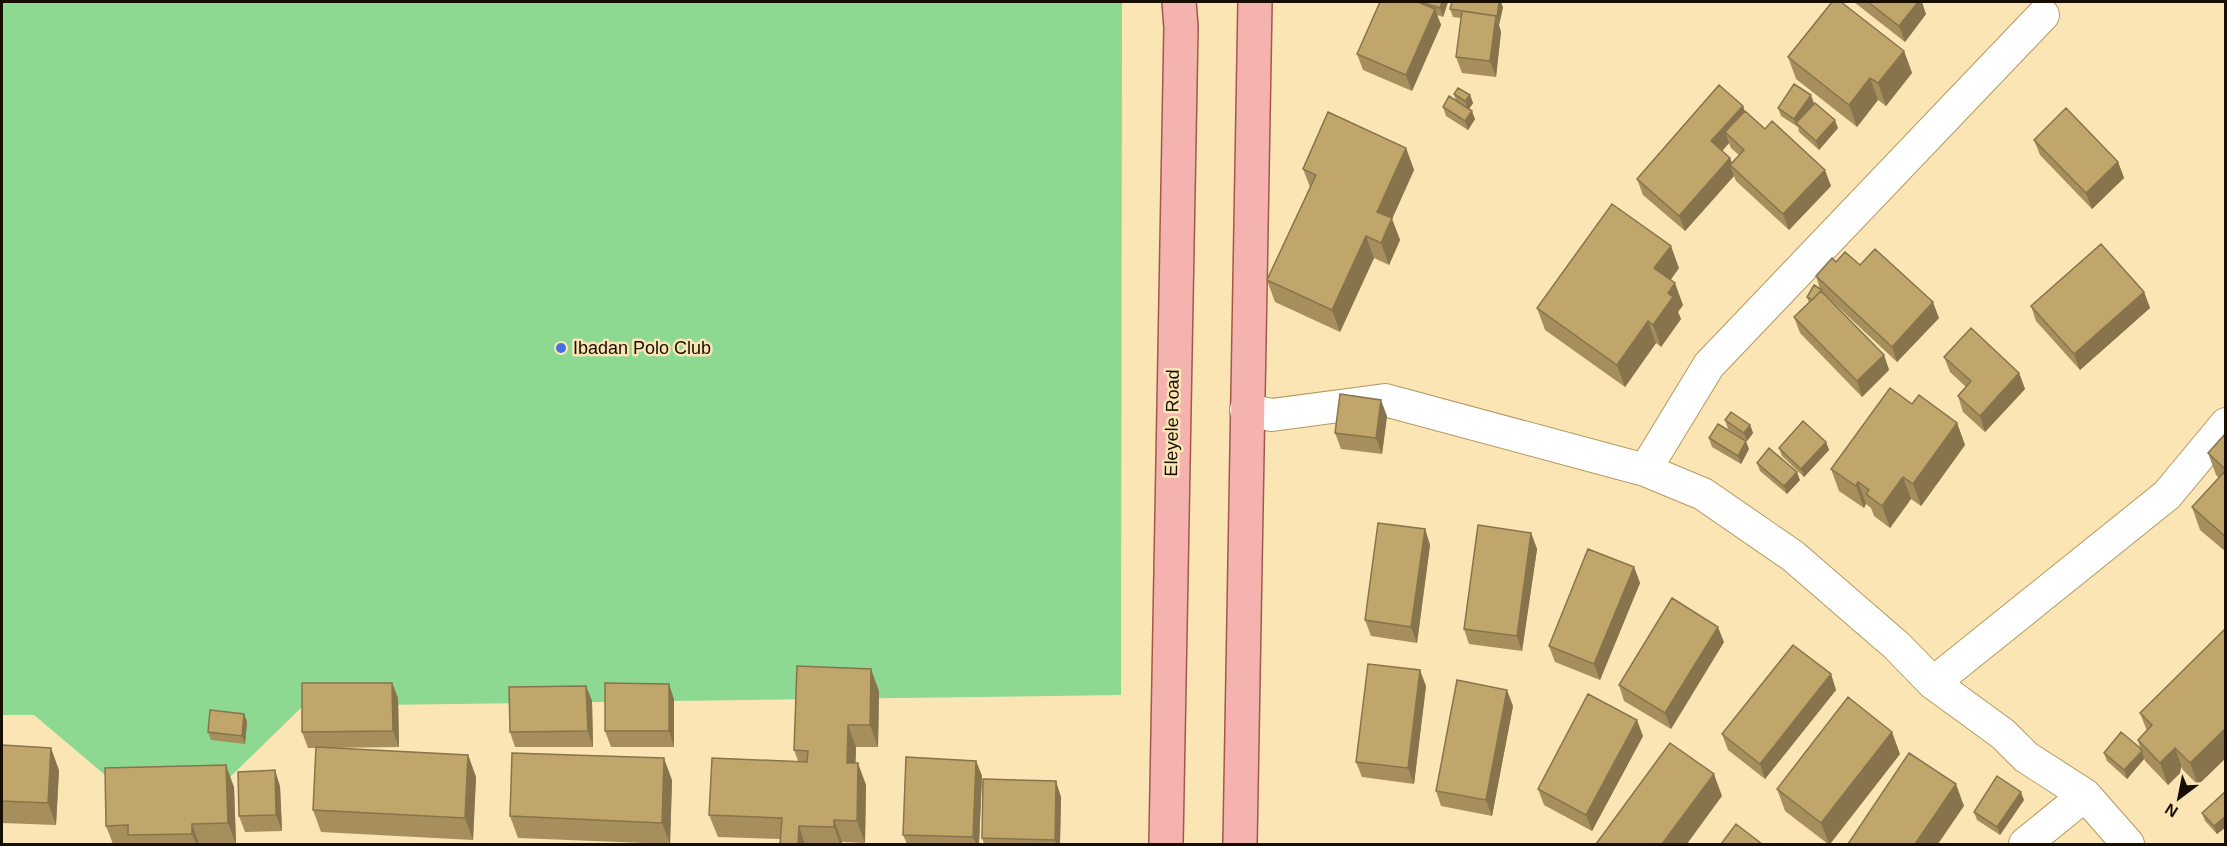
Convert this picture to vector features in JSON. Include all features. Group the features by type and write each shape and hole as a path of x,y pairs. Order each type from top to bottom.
{"main road":[{"name":"Eleyele Road","path":"1166,844 1181,27 1179,2"},
{"path":"1240,844 1255,2"}],"street":[{"path":"1645,470 1709,365 2043,15"},
{"path":"1246,410 1272,415 1385,400 1645,470 1703,494 1793,556 1897,646 1933,683 2003,734 2026,757 2085,795 2128,844"},
{"path":"1933,683 2167,495 2226,424"},
{"path":"2025,844 2085,795"}],"green space":[{"name":"Ibadan Polo Club","path":"2,2 1122,2 1121,695 303,706 229,778 117,785 34,715 2,715"}],"building":[{"path":"1380,2 1418,2 1435,9 1406,75 1357,54"},
{"path":"1421,2 1442,2 1440,8"},
{"path":"1452,2 1499,2 1497,17 1450,9"},
{"path":"1832,2 1841,2 1904,51 1878,83 1870,78 1849,105 1788,57"},
{"path":"1868,2 1918,2 1899,26"},
{"path":"1462,11 1496,16 1490,61 1456,57"},
{"path":"1794,84 1811,95 1794,119 1778,108"},
{"path":"1719,85 1743,106 1711,141 1730,158 1679,216 1637,179"},
{"path":"1458,88 1470,95 1465,101 1454,94"},
{"path":"1449,96 1472,111 1465,121 1443,107"},
{"path":"1815,103 1835,120 1816,141 1796,123"},
{"path":"2066,108 2118,162 2086,193 2034,140"},
{"path":"1745,111 1765,129 1772,121 1825,170 1783,214 1730,165 1744,150 1725,132"},
{"path":"1328,112 1406,148 1377,212 1392,218 1381,243 1366,236 1332,310 1267,280 1316,175 1303,169"},
{"path":"1612,204 1671,246 1654,268 1675,283 1668,293 1673,297 1653,325 1648,321 1617,365 1537,308"},
{"path":"2101,244 2144,292 2074,354 2031,306"},
{"path":"1875,249 1933,302 1892,347 1816,276 1832,258 1836,262 1845,252 1860,265"},
{"path":"1814,285 1822,290 1812,300 1807,297"},
{"path":"1821,291 1884,355 1857,381 1794,317"},
{"path":"1971,328 2019,373 1980,416 1958,396 1971,381 1944,357"},
{"path":"1890,388 1912,404 1919,395 1957,423 1913,484 1903,477 1882,506 1866,494 1869,490 1858,482 1856,486 1831,469"},
{"path":"1340,394 1381,400 1376,438 1335,433"},
{"path":"1731,412 1750,425 1744,433 1725,420"},
{"path":"1803,421 1826,442 1801,469 1779,448"},
{"path":"1718,424 1746,441 1738,456 1709,438"},
{"path":"2226,433 2226,470 2208,453"},
{"path":"1769,448 1797,472 1784,486 1757,463"},
{"path":"2226,470 2226,537 2192,507"},
{"path":"1378,523 1425,529 1411,627 1365,620"},
{"path":"1478,525 1531,533 1517,636 1464,629"},
{"path":"1588,549 1634,567 1594,664 1549,646"},
{"path":"1672,598 1718,627 1665,713 1619,685"},
{"path":"2226,628 2226,728 2190,763 2175,748 2160,763 2138,740 2152,725 2140,713"},
{"path":"1793,645 1831,674 1760,764 1722,734"},
{"path":"1368,664 1420,670 1408,768 1356,762"},
{"path":"797,666 871,669 870,725 848,725 847,763 858,763 857,821 834,820 834,827 799,826 798,844 780,844 782,818 709,815 712,758 807,762 808,751 794,750"},
{"path":"1457,680 1507,690 1486,800 1436,791"},
{"path":"302,683 392,683 393,731 302,732"},
{"path":"605,683 669,684 669,731 605,731"},
{"path":"586,686 588,731 510,732 509,687"},
{"path":"1588,694 1637,720 1586,815 1538,789"},
{"path":"1848,697 1892,732 1821,823 1777,789"},
{"path":"210,710 244,714 242,736 208,732"},
{"path":"2121,732 2142,751 2124,770 2104,753"},
{"path":"1670,743 1714,774 1662,844 1596,844"},
{"path":"2,745 51,748 48,803 2,801"},
{"path":"316,747 468,755 465,818 313,810"},
{"path":"512,753 664,758 662,823 510,816"},
{"path":"1909,753 1956,784 1915,844 1848,844"},
{"path":"906,757 976,761 973,837 903,835"},
{"path":"226,765 228,823 192,824 192,834 128,835 128,825 106,826 105,768"},
{"path":"275,770 276,815 239,816 238,772"},
{"path":"1997,776 2021,792 1997,827 1974,812"},
{"path":"983,779 1056,781 1055,840 982,838"},
{"path":"2226,791 2226,816 2214,826 2202,813"},
{"path":"1736,824 1762,844 1721,844"}],"place":[{"name":"Ibadan Polo Club","path":"561,348"}]}
